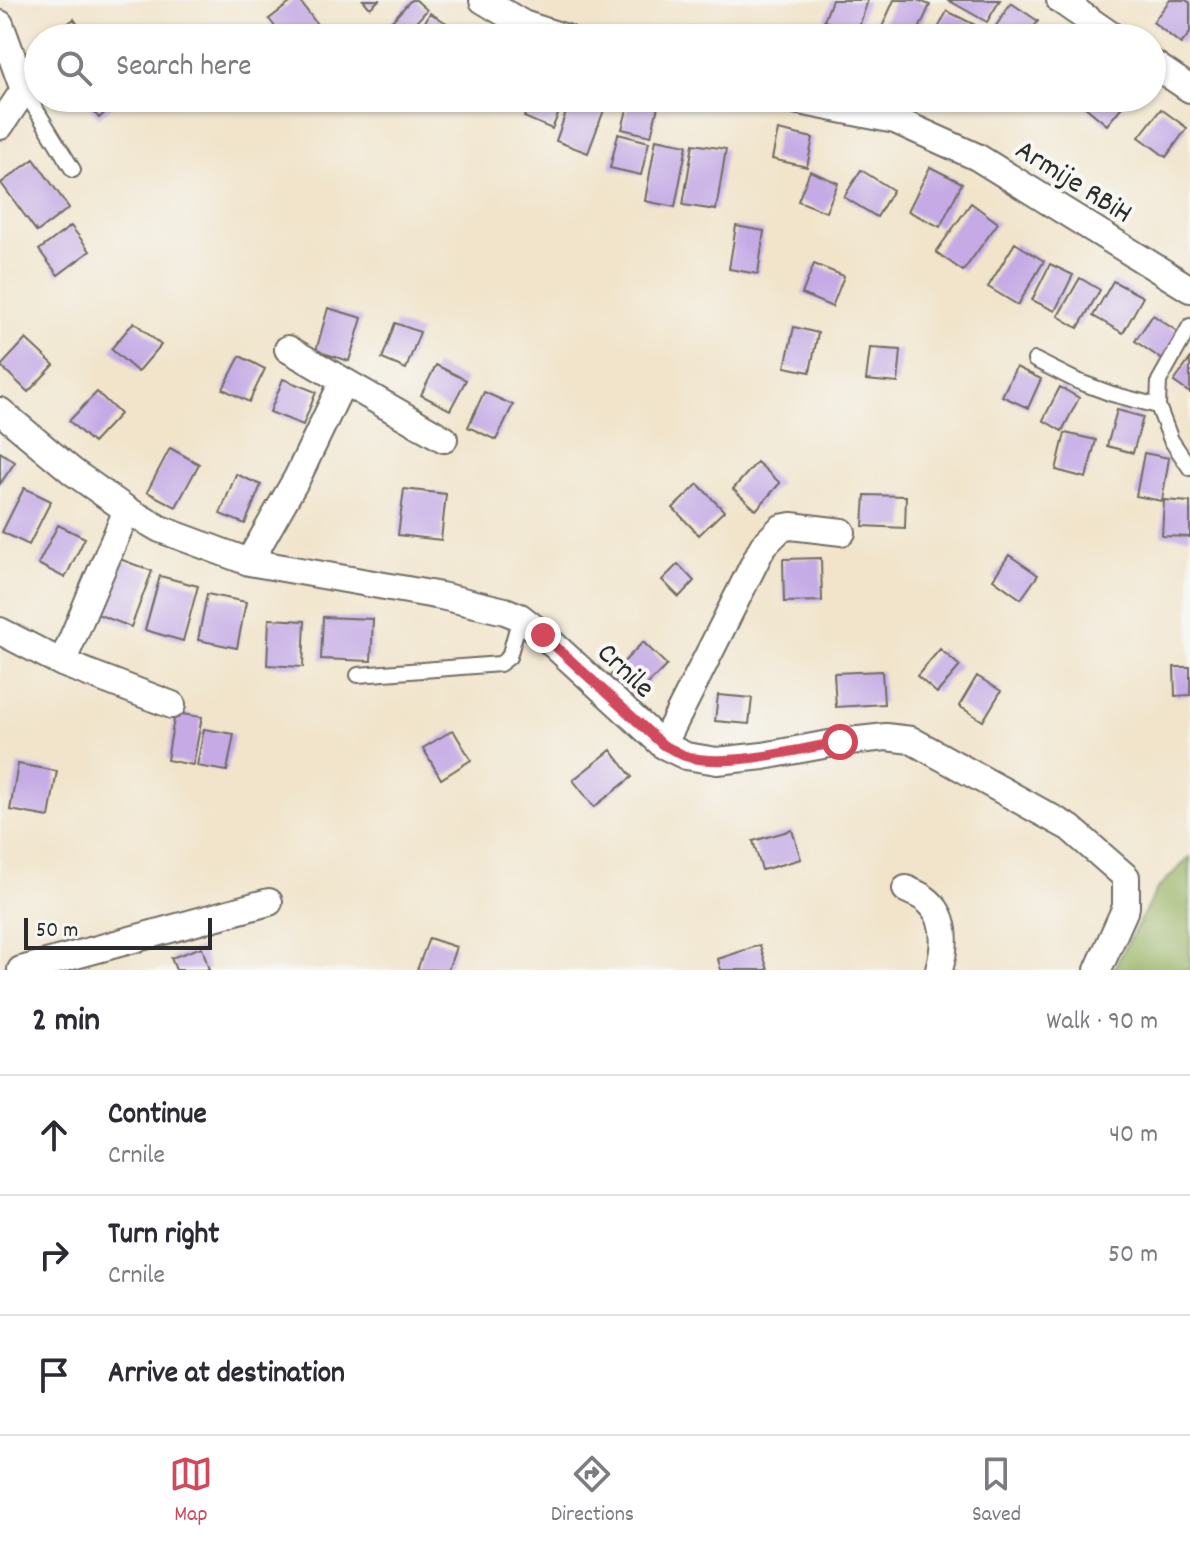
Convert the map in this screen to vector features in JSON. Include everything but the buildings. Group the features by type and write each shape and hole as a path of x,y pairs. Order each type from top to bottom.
{"street":[{"path":"483,0 523,24"},
{"path":"1060,0 1095,24"},
{"path":"0,24 24,90 0,126"},
{"path":"1166,73 1190,89"},
{"name":"Armije RBiH","path":"855,112 895,120 977,157 1190,289"},
{"path":"288,349 444,439"},
{"path":"249,562 297,478 343,382"},
{"name":"Crnile","path":"0,411 73,472 160,529 249,562 441,596 520,617 663,745 686,756 717,761 886,737 911,740 1070,828 1126,877 1126,907 1098,970"},
{"path":"62,663 127,510"},
{"path":"663,745 770,537 781,528 791,526 842,532"},
{"path":"0,631 62,663 172,705"},
{"path":"906,889 927,900 942,921 945,948 939,970"},
{"path":"21,970 269,902"}],"lane":[{"path":"37,112 73,170"},
{"path":"1190,326 1159,381 1158,406 1171,440 1190,468"},
{"path":"1035,360 1077,381 1158,406"},
{"path":"358,675 500,664 509,657 520,617"}],"green space":[{"path":"1190,857 1190,970 1113,970 1157,889"}],"route":[{"path":"543,635 663,745 686,756 717,761 840,742"}]}
